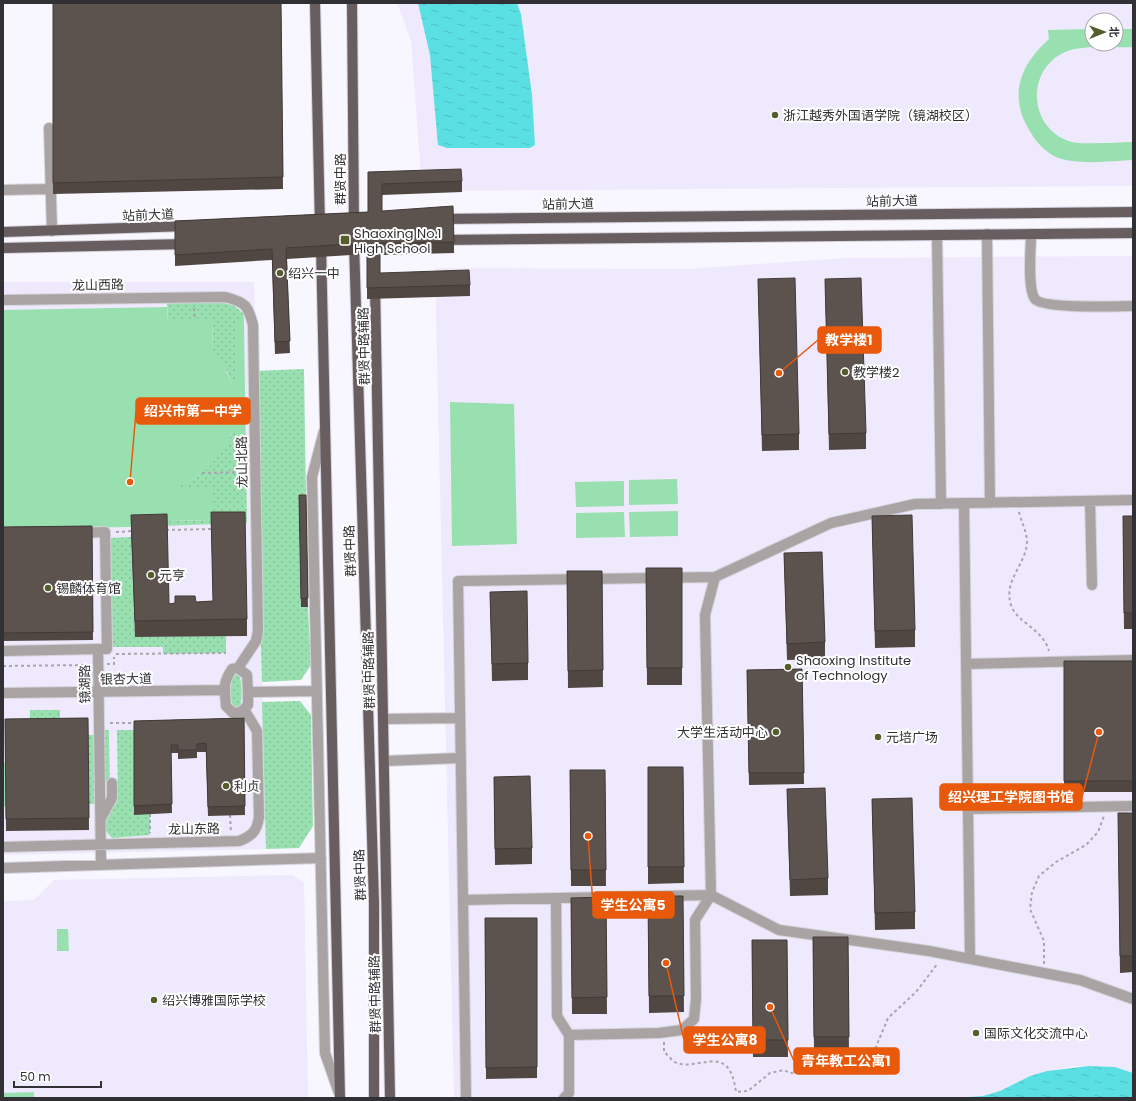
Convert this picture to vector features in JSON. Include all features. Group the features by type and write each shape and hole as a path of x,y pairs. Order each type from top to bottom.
{"main road":[{"name":"群贤中路","path":"315,3 316,221 325,425 340,1097"},
{"name":"群贤中路","path":"352,3 354,241 374,903 374,1098"},
{"name":"站前大道","path":"433,219 1133,212"},
{"path":"316,221 333,220"},
{"name":"站前大道","path":"3,232 196,226"},
{"path":"430,240 1133,233"},
{"path":"317,242 368,241"},
{"path":"3,248 194,244"},
{"name":"群贤中路辅路","path":"375,273 390,1098"}],"street":[{"path":"49,128 52,231"},
{"path":"3,190 50,189"},
{"path":"987,234 990,503"},
{"path":"1031,234 1031,290 1035,299 1041,303 1056,305 1133,306"},
{"path":"937,235 940,504"},
{"name":"龙山西路","path":"3,300 194,297"},
{"name":"龙山北路","path":"194,297 225,297 240,301 249,309 253,325 255,471 252,526 258,631 256,641 238,668 232,669 225,680 225,690"},
{"path":"325,425 312,477 320,858 325,1052 340,1097"},
{"path":"466,1098 458,581 715,577 831,523 915,504 1133,500"},
{"path":"1090,501 1092,585"},
{"path":"964,504 970,959"},
{"path":"66,533 104,532"},
{"name":"镜湖路","path":"101,865 98,649 107,649 104,532"},
{"path":"569,1035 664,1033 682,1030 694,1019 696,999 695,920 711,895 705,615 715,577"},
{"path":"3,651 98,649"},
{"path":"966,664 1133,660"},
{"path":"225,690 226,706 233,713 241,712 248,705 247,675 238,668"},
{"name":"银杏大道","path":"3,693 225,690"},
{"path":"248,692 317,691"},
{"name":"龙山东路","path":"3,847 239,841 250,837 257,829 259,817 257,731 244,708"},
{"path":"383,719 460,718"},
{"path":"384,761 460,758"},
{"path":"100,819 112,798 112,783"},
{"path":"968,809 1133,806"},
{"path":"3,868 320,858"},
{"path":"462,900 711,895 779,930 970,959 1080,980 1133,999"},
{"path":"556,898 557,1016 569,1035 569,1093 564,1098"}],"path":[{"path":"202,473 255,471"},
{"path":"1017,503 1027,541 1024,552 1008,588 1011,607 1042,636 1049,649 1051,662"},
{"path":"160,531 212,529"},
{"path":"104,532 138,531"},
{"path":"3,666 114,664 114,654 226,653"},
{"path":"99,724 142,722"},
{"path":"1043,973 1045,956 1044,941 1030,909 1032,892 1039,876 1056,862 1086,845 1098,832 1107,806"},
{"path":"150,814 151,843"},
{"path":"230,815 231,841"},
{"path":"664,1033 664,1052 674,1061 686,1063 717,1062 727,1067 735,1079 736,1092 748,1091 770,1073 777,1071 784,1070 790,1073 864,1068 873,1054 888,1018 916,992 944,955"}],"shaded area":[{"name":"浙江越秀外国语学院（镜湖校区）","path":"397,3 1133,3 1133,186 422,191 411,40"},
{"name":"Shaoxing Institute of Technology","path":"1133,256 1133,1073 1115,1067 1075,1066 1030,1076 1000,1091 983,1096 954,1098 454,1098 435,268 687,269 847,258"},
{"path":"3,282 254,282 266,849 3,855"},
{"name":"绍兴博雅国际学校","path":"292,875 304,883 308,1098 3,1098 3,901 34,900 54,880"}],"green space":[{"path":"1084,29 1084,48 1061,54 1049,63 1041,75 1037,88 1037,102 1041,115 1048,127 1058,136 1077,143 1133,142 1133,160 1082,162 1062,159 1054,156 1044,149 1033,136 1024,120 1020,107 1020,83 1030,60 1049,39 1048,30"},
{"path":"1124,29 1133,29 1133,47 1124,47"},
{"path":"167,303 224,303 233,305 243,313 244,321 236,322 236,384 232,384 227,372 213,351 212,320 168,320"},
{"path":"167,307 168,320 212,320 213,351 221,361 232,384 236,384 236,321 244,321 246,459 237,459 237,433 232,433 215,460 208,467 192,480 172,489 213,489 214,520 130,522 130,527 3,529 3,310"},
{"path":"304,369 306,503 299,504 301,607 308,607 311,665 301,680 262,682 253,371"},
{"path":"450,402 514,404 517,544 452,546"},
{"path":"232,433 237,433 237,459 246,459 247,523 130,527 130,522 214,520 170,489 190,481 207,468 221,452"},
{"path":"677,479 678,504 629,505 629,480"},
{"path":"624,481 624,506 576,507 575,482"},
{"path":"678,511 678,536 630,537 629,512"},
{"path":"624,512 625,537 576,538 576,513"},
{"path":"131,537 135,637 226,636 226,653 163,654 163,647 112,647 110,538"},
{"path":"233,672 239,673 242,691 239,709 234,710 230,691 230,680"},
{"path":"300,701 311,715 313,826 299,848 266,849 262,702"},
{"path":"30,710 60,710 60,730 30,730"},
{"path":"104,730 109,730 110,797 104,797"},
{"path":"117,730 134,730 134,814 150,814 150,835 112,838 105,830 105,821 118,798"},
{"path":"88,735 96,735 96,804 89,804"},
{"path":"3,763 5,763 6,806 3,807"},
{"path":"57,929 68,929 69,951 57,951"},
{"path":"34,1092 34,1098 3,1098 3,1093"}],"water":[{"path":"418,3 517,3 521,14 532,95 535,145 530,148 447,148 438,145 430,55"},
{"path":"1089,1066 1115,1067 1133,1073 1133,1098 954,1098 983,1096 1000,1091 1030,1076 1047,1071"}],"building":[{"path":"53,3 281,3 283,177 53,183"},
{"name":"绍兴一中","path":"461,169 462,181 382,184 382,211 453,206 454,242 380,243 380,273 469,270 470,285 367,288 367,243 286,248 290,341 275,342 272,249 175,255 175,221 368,212 368,172"},
{"path":"795,278 799,434 762,435 758,279"},
{"name":"教学楼2","path":"861,278 866,433 829,434 825,279"},
{"path":"299,495 306,495 308,598 301,599"},
{"name":"元亨","path":"211,512 245,512 247,619 135,621 131,515 167,514 169,604 175,603 175,596 195,596 196,602 213,601"},
{"path":"912,515 915,630 875,631 872,516"},
{"path":"1123,516 1133,516 1133,613 1124,613"},
{"name":"锡麟体育馆","path":"92,526 93,632 3,633 3,527"},
{"path":"822,552 825,642 787,644 784,553"},
{"path":"646,568 682,568 682,668 647,668"},
{"path":"567,571 602,571 603,670 568,671"},
{"path":"527,591 528,663 492,664 490,592"},
{"path":"1064,661 1133,661 1133,781 1064,781"},
{"name":"大学生活动中心","path":"802,669 804,773 749,773 747,670"},
{"path":"88,718 89,818 6,819 5,719"},
{"name":"利贞","path":"244,718 245,806 208,807 206,743 197,744 197,750 178,750 178,745 171,745 172,804 134,806 134,721"},
{"path":"648,767 683,767 684,867 648,867"},
{"path":"570,770 605,770 606,870 571,870"},
{"path":"530,776 532,848 495,849 494,777"},
{"path":"825,788 828,878 790,880 787,789"},
{"path":"912,798 915,912 875,913 872,799"},
{"path":"1118,813 1133,813 1133,956 1120,956"},
{"path":"648,896 683,896 684,996 649,996"},
{"path":"606,897 607,997 572,998 571,898"},
{"path":"485,918 537,918 537,1067 486,1068"},
{"path":"813,937 848,937 849,1037 814,1037"},
{"path":"752,940 787,940 788,1040 753,1040"}],"place":[{"name":"浙江越秀外国语学院（镜湖校区）","path":"775,115"},
{"name":"Shaoxing No.1 High School","path":"345,240"},
{"name":"绍兴一中","path":"280,273"},
{"name":"教学楼2","path":"845,372"},
{"name":"教学楼1","path":"779,373"},
{"name":"绍兴市第一中学","path":"130,482"},
{"name":"元亨","path":"151,575"},
{"name":"锡麟体育馆","path":"48,588"},
{"name":"Shaoxing Institute of Technology","path":"788,667"},
{"name":"大学生活动中心","path":"776,732"},
{"name":"绍兴理工学院图书馆","path":"1099,732"},
{"name":"元培广场","path":"878,737"},
{"name":"利贞","path":"226,786"},
{"name":"学生公寓5","path":"588,836"},
{"name":"学生公寓8","path":"666,963"},
{"name":"绍兴博雅国际学校","path":"154,1000"},
{"name":"青年教工公寓1","path":"770,1007"},
{"name":"国际文化交流中心","path":"976,1033"}]}
